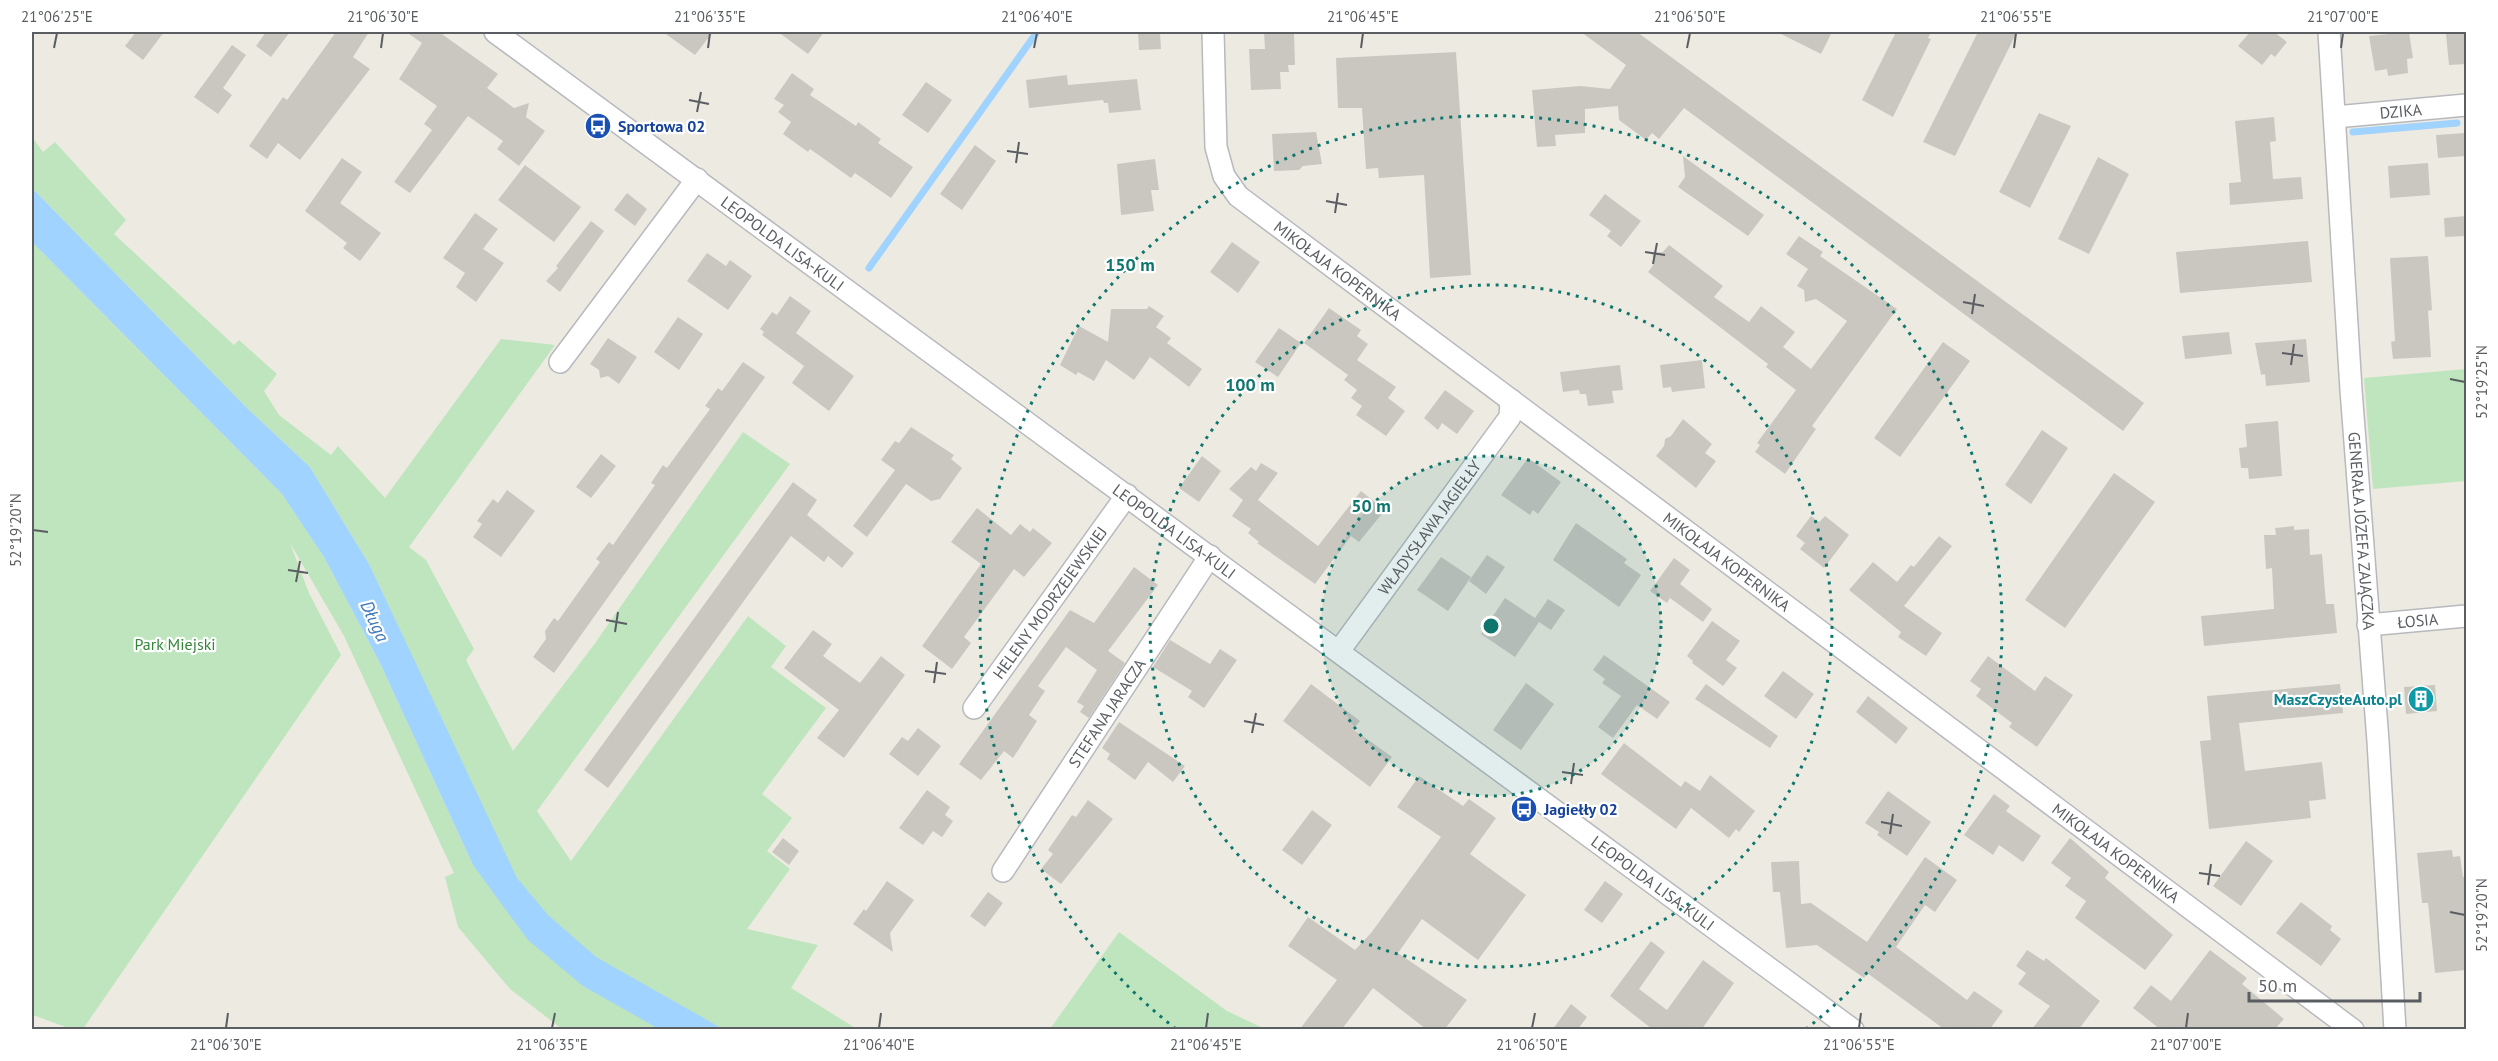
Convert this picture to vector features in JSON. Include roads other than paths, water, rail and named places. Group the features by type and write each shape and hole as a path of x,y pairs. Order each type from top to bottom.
{"street":[{"name":"LEOPOLDA LISA-KULI","path":"495,32 1853,1029"},
{"name":"MIKOŁAJA KOPERNIKA","path":"1213,32 1216,147 1224,176 1238,196 2353,1029"},
{"name":"GENERAŁA JÓZEFA ZAJĄCZKA","path":"2329,32 2395,1029"},
{"name":"DZIKA","path":"2335,117 2466,105"},
{"path":"560,362 697,179"},
{"name":"WŁADYSŁAWA JAGIEŁŁY","path":"1339,651 1510,417 1511,400"},
{"name":"HELENY MODRZEJEWSKIEJ","path":"975,708 1127,495"},
{"name":"STEFANA JARACZA","path":"1003,871 1210,556"},
{"name":"ŁOSIA","path":"2368,625 2466,616"}],"water":[{"name":"Długa","path":"32,188 248,409 310,467 369,564 517,878 548,915 596,957 723,1029 659,1029 583,986 528,940 473,865 380,663 324,557 282,494 32,242"}],"waterway":[{"path":"869,268 1037,32"},
{"path":"2353,132 2457,123"}],"place":[{"name":"Sportowa 02","path":"598,126"},
{"name":"MaszCzysteAuto.pl","path":"2421,699"},
{"name":"Jagiełły 02","path":"1524,809"}],"park label":[{"name":"Park Miejski","path":"175,644"}]}
